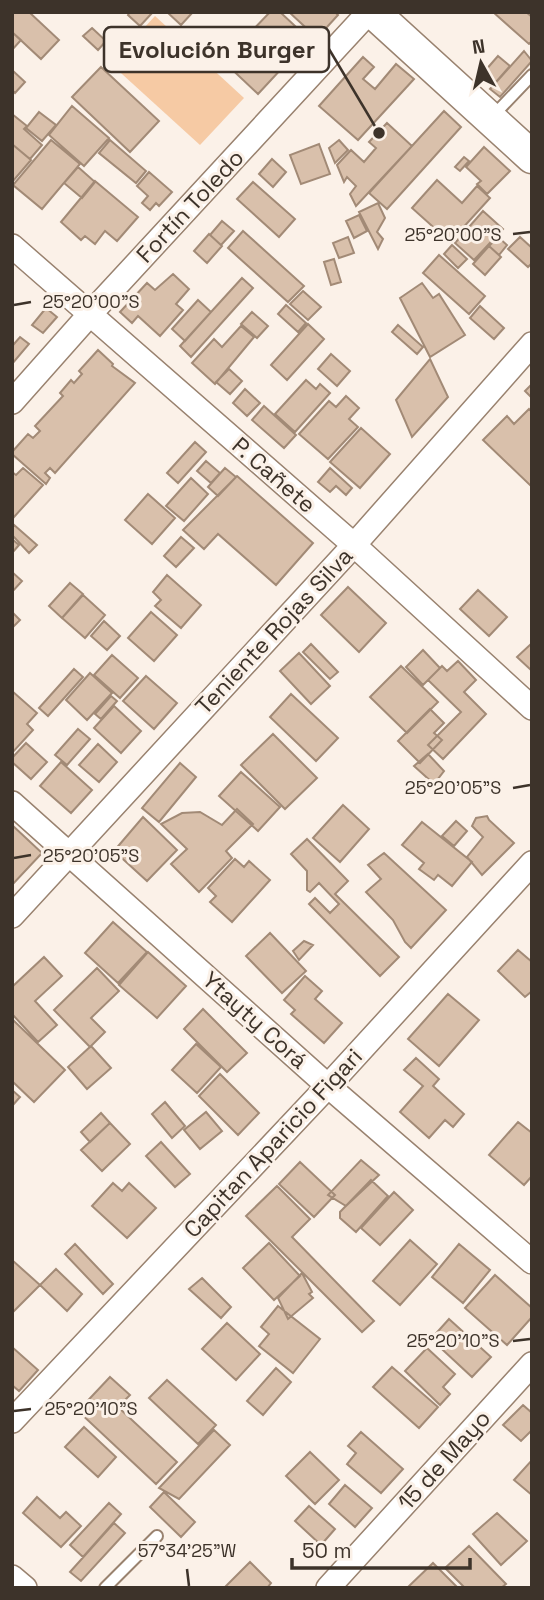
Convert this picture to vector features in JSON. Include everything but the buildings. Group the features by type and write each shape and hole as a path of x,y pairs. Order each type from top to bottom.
{"main road":[{"path":"371,12 532,158"}],"street":[{"name":"Fortín Toledo","path":"12,402 91,313 371,12"},
{"name":"P. Cañete","path":"12,246 354,545 532,708"},
{"name":"Teniente Rojas Silva","path":"12,916 354,545 532,344"},
{"name":"Ytayty Corá","path":"12,803 328,1086 532,1262"},
{"name":"Capitan Aparicio Figari","path":"12,1421 328,1086 532,863"},
{"name":"15 de Mayo","path":"328,1588 532,1364"},
{"path":"12,1577 25,1588"}],"lane":[{"path":"490,119 532,75"},
{"path":"105,1588 156,1536"}],"shaded area":[{"path":"155,16 244,98 200,145 111,64"}],"place":[{"name":"Evolución Burger","path":"379,133"}]}
